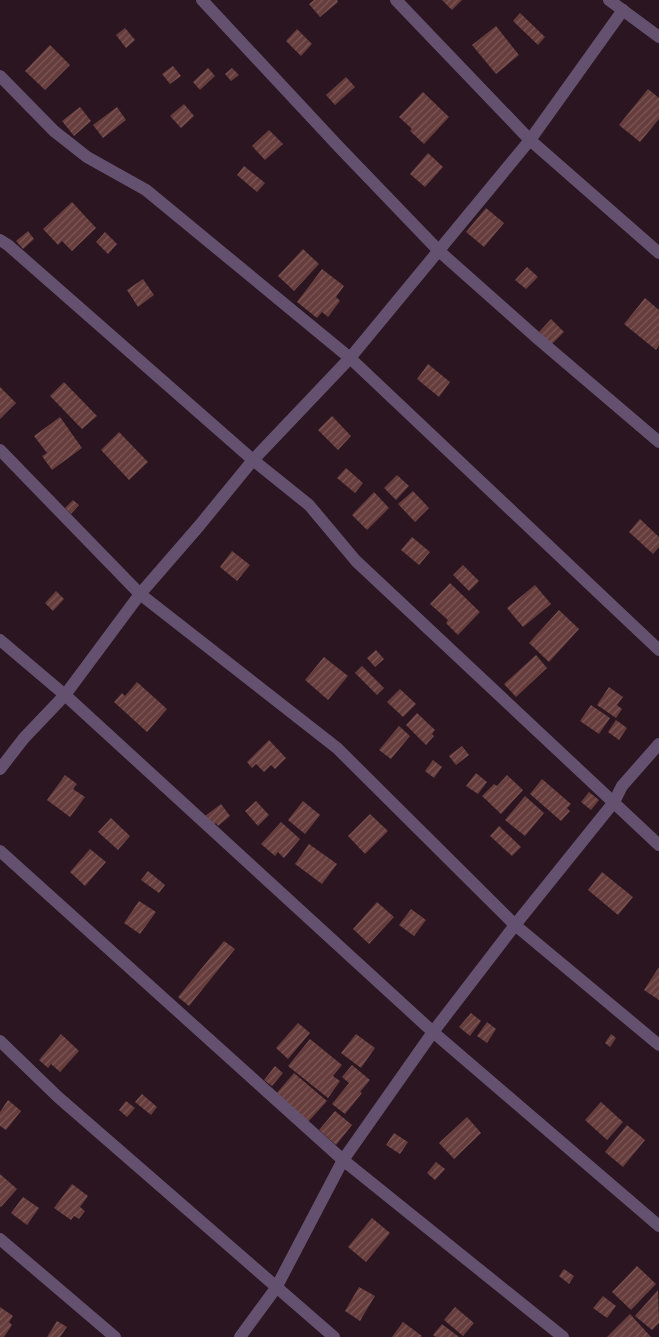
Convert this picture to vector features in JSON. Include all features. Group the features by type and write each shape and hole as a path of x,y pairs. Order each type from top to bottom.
{"street":[{"path":"202,0 439,251 659,442"},
{"path":"396,0 530,140 659,253"},
{"path":"609,0 659,37"},
{"path":"0,769 24,738 65,695 140,594 253,460 350,358 439,251 530,140 623,10"},
{"path":"0,76 54,130 87,157 146,190 350,358 659,650"},
{"path":"0,240 253,460 309,505 356,561 659,845"},
{"path":"0,450 140,594 336,748 515,925 659,1045"},
{"path":"0,640 65,695 433,1032 659,1226"},
{"path":"240,1337 276,1288 343,1160 433,1032 515,925 614,802 622,786 659,744"},
{"path":"0,851 343,1160 563,1337"},
{"path":"0,1042 58,1097 334,1337"},
{"path":"0,1238 115,1337"}],"building":[{"path":"314,0 337,0 338,2 320,17 309,4"},
{"path":"442,0 462,0 452,10"},
{"path":"520,13 545,37 538,45 513,21"},
{"path":"496,26 519,55 496,74 472,45"},
{"path":"125,28 135,40 126,48 116,35"},
{"path":"297,29 312,44 301,56 286,41"},
{"path":"50,45 70,65 45,90 25,71"},
{"path":"173,66 181,76 170,84 162,74"},
{"path":"208,68 215,76 200,90 193,82"},
{"path":"232,68 239,75 231,81 225,74"},
{"path":"346,77 355,87 335,105 326,95"},
{"path":"648,89 659,98 659,119 640,142 619,125"},
{"path":"423,92 449,117 424,144 399,117"},
{"path":"184,104 194,116 181,128 170,116"},
{"path":"80,107 91,121 74,136 62,121"},
{"path":"117,107 126,120 103,138 93,125"},
{"path":"269,130 283,144 265,160 252,146"},
{"path":"428,153 443,167 425,187 410,174"},
{"path":"244,166 265,183 257,192 237,175"},
{"path":"72,202 96,228 72,251 62,241 58,245 43,229"},
{"path":"486,208 504,223 484,247 466,232"},
{"path":"28,231 34,239 23,249 16,241"},
{"path":"105,232 117,244 108,254 96,242"},
{"path":"303,249 319,264 294,291 278,276"},
{"path":"527,267 538,277 526,289 515,280"},
{"path":"322,269 344,286 336,297 340,301 328,317 322,312 317,318 297,302"},
{"path":"143,279 154,295 138,307 127,290"},
{"path":"645,298 659,310 659,345 656,350 624,324"},
{"path":"551,319 564,332 552,344 539,332"},
{"path":"428,364 450,382 439,397 417,379"},
{"path":"64,382 97,416 82,429 50,396"},
{"path":"0,387 16,403 0,419"},
{"path":"332,416 351,436 338,450 318,430"},
{"path":"60,417 82,448 52,470 42,456 47,453 34,436"},
{"path":"119,432 148,462 129,480 101,450"},
{"path":"346,468 363,483 355,493 337,478"},
{"path":"397,475 409,486 396,500 384,488"},
{"path":"413,491 429,508 415,522 398,504"},
{"path":"374,492 389,508 367,530 352,515"},
{"path":"73,500 79,505 71,514 65,508"},
{"path":"640,519 659,537 659,547 653,554 629,532"},
{"path":"412,537 430,552 419,565 401,550"},
{"path":"232,551 250,565 237,581 220,567"},
{"path":"463,565 479,581 469,591 453,575"},
{"path":"450,583 480,612 458,635 446,623 448,620 430,604"},
{"path":"535,585 551,604 523,627 507,608"},
{"path":"56,591 64,599 53,611 45,603"},
{"path":"559,610 579,629 549,662 529,643"},
{"path":"376,650 384,659 375,667 367,658"},
{"path":"536,655 547,668 516,697 504,684"},
{"path":"324,657 348,676 328,700 305,680"},
{"path":"362,666 384,688 377,695 355,673"},
{"path":"137,682 167,709 147,732 114,702 122,693 125,696"},
{"path":"609,687 623,697 617,705 622,709 616,718 597,705"},
{"path":"400,689 416,704 403,717 387,702"},
{"path":"591,705 610,718 599,734 580,721"},
{"path":"417,713 435,730 432,734 434,736 426,745 406,725"},
{"path":"616,720 627,728 619,740 608,732"},
{"path":"399,726 410,736 391,759 379,750"},
{"path":"269,740 286,758 275,769 271,765 264,772 256,764 252,768 247,762"},
{"path":"462,746 469,755 456,765 449,756"},
{"path":"433,760 442,767 434,778 425,771"},
{"path":"476,773 487,782 478,794 466,786"},
{"path":"65,775 77,784 73,789 85,797 70,817 47,800"},
{"path":"507,775 523,790 501,814 482,796 494,784 497,786"},
{"path":"542,779 571,804 567,808 570,811 561,821 530,794"},
{"path":"589,792 599,800 591,810 581,802"},
{"path":"525,796 544,813 525,836 505,820"},
{"path":"256,801 269,815 258,826 245,811"},
{"path":"303,801 320,815 305,834 288,820"},
{"path":"221,804 230,816 218,826 216,823 213,826 205,816"},
{"path":"370,814 388,831 365,854 348,836"},
{"path":"111,818 130,836 118,850 98,832"},
{"path":"281,822 300,839 284,858 278,852 275,856 261,844"},
{"path":"499,826 521,847 512,856 490,836"},
{"path":"309,844 337,864 322,884 295,864"},
{"path":"90,849 106,862 85,886 70,872"},
{"path":"148,871 165,885 159,893 141,880"},
{"path":"602,872 633,897 618,915 588,890"},
{"path":"139,901 156,912 140,934 124,923"},
{"path":"377,902 394,917 369,944 353,929"},
{"path":"411,909 426,920 414,936 399,925"},
{"path":"224,941 235,949 189,1006 178,997"},
{"path":"659,967 659,1000 644,990"},
{"path":"471,1013 481,1021 470,1036 459,1027"},
{"path":"487,1022 496,1029 487,1043 477,1036"},
{"path":"298,1023 310,1033 288,1059 276,1048"},
{"path":"61,1034 79,1051 60,1072 51,1064 48,1068 39,1060"},
{"path":"356,1034 375,1048 361,1068 341,1053"},
{"path":"611,1034 616,1038 610,1047 605,1043"},
{"path":"310,1039 342,1065 333,1076 340,1081 328,1098 288,1066"},
{"path":"352,1065 370,1080 345,1114 332,1104 349,1083 342,1077"},
{"path":"275,1066 283,1073 272,1086 264,1080"},
{"path":"294,1073 327,1101 308,1122 276,1094"},
{"path":"142,1094 157,1107 151,1115 135,1102"},
{"path":"8,1100 21,1111 6,1130 0,1126 0,1112"},
{"path":"126,1101 135,1108 127,1117 119,1110"},
{"path":"601,1102 623,1122 607,1140 585,1120"},
{"path":"335,1111 352,1125 336,1145 319,1130"},
{"path":"467,1117 481,1133 454,1159 439,1143"},
{"path":"627,1125 645,1140 623,1167 605,1152"},
{"path":"394,1133 408,1142 400,1154 386,1145"},
{"path":"436,1162 445,1169 435,1180 427,1173"},
{"path":"0,1174 17,1189 1,1207 0,1206"},
{"path":"72,1184 88,1196 80,1207 85,1211 79,1219 74,1216 71,1220 54,1208"},
{"path":"23,1197 39,1208 27,1225 11,1213"},
{"path":"372,1218 390,1233 366,1262 348,1247"},
{"path":"637,1266 656,1284 631,1310 612,1292"},
{"path":"564,1269 574,1276 569,1284 559,1276"},
{"path":"359,1287 375,1296 360,1321 345,1311"},
{"path":"658,1290 659,1323 652,1330 635,1316"},
{"path":"603,1296 616,1306 607,1318 593,1308"},
{"path":"0,1307 13,1316 9,1322 12,1325 4,1337 0,1337"},
{"path":"455,1307 474,1323 463,1336 444,1320"},
{"path":"630,1314 651,1337 607,1337"},
{"path":"57,1321 67,1327 60,1337 47,1337"},
{"path":"403,1322 422,1336 392,1337"},
{"path":"442,1324 459,1337 436,1337 433,1335"}]}
